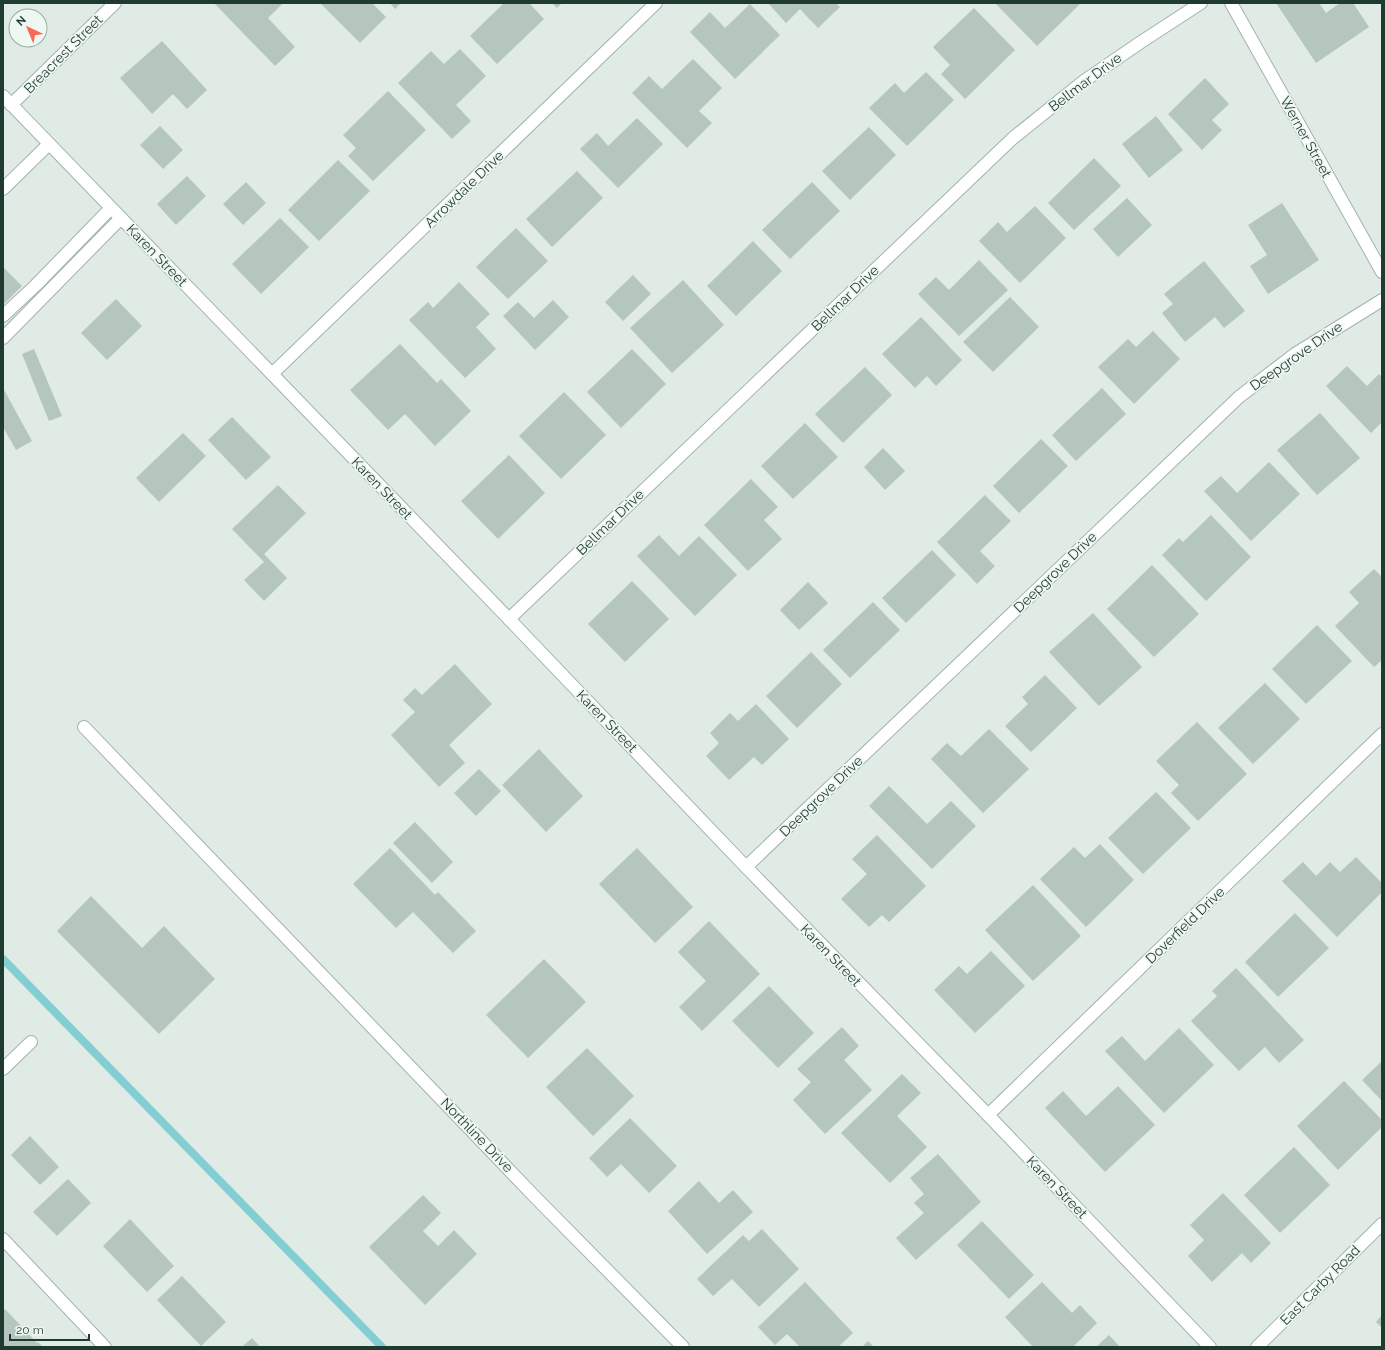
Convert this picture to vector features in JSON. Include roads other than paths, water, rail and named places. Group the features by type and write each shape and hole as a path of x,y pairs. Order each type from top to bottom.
{"street":[{"name":"Breacrest Street","path":"7,101 115,3"},
{"name":"Arrowdale Drive","path":"272,374 656,3"},
{"name":"Bellmar Drive","path":"509,619 1013,138 1084,81 1140,42 1202,3"},
{"name":"Werner Street","path":"1231,3 1382,272"},
{"name":"Karen Street","path":"7,101 509,619 746,867 988,1115 1210,1347"},
{"path":"3,189 49,144"},
{"path":"3,316 36,285 111,208"},
{"path":"3,338 121,218"},
{"name":"Deepgrove Drive","path":"746,867 1239,397 1295,354 1382,300"},
{"name":"Northline Drive","path":"84,727 536,1198 683,1347"},
{"name":"Doverfield Drive","path":"988,1115 1382,734"},
{"path":"3,1069 31,1042"},
{"name":"East Carby Road","path":"1257,1347 1382,1224"},
{"path":"3,1239 105,1347"}],"waterway":[{"path":"3,959 382,1347"}]}
